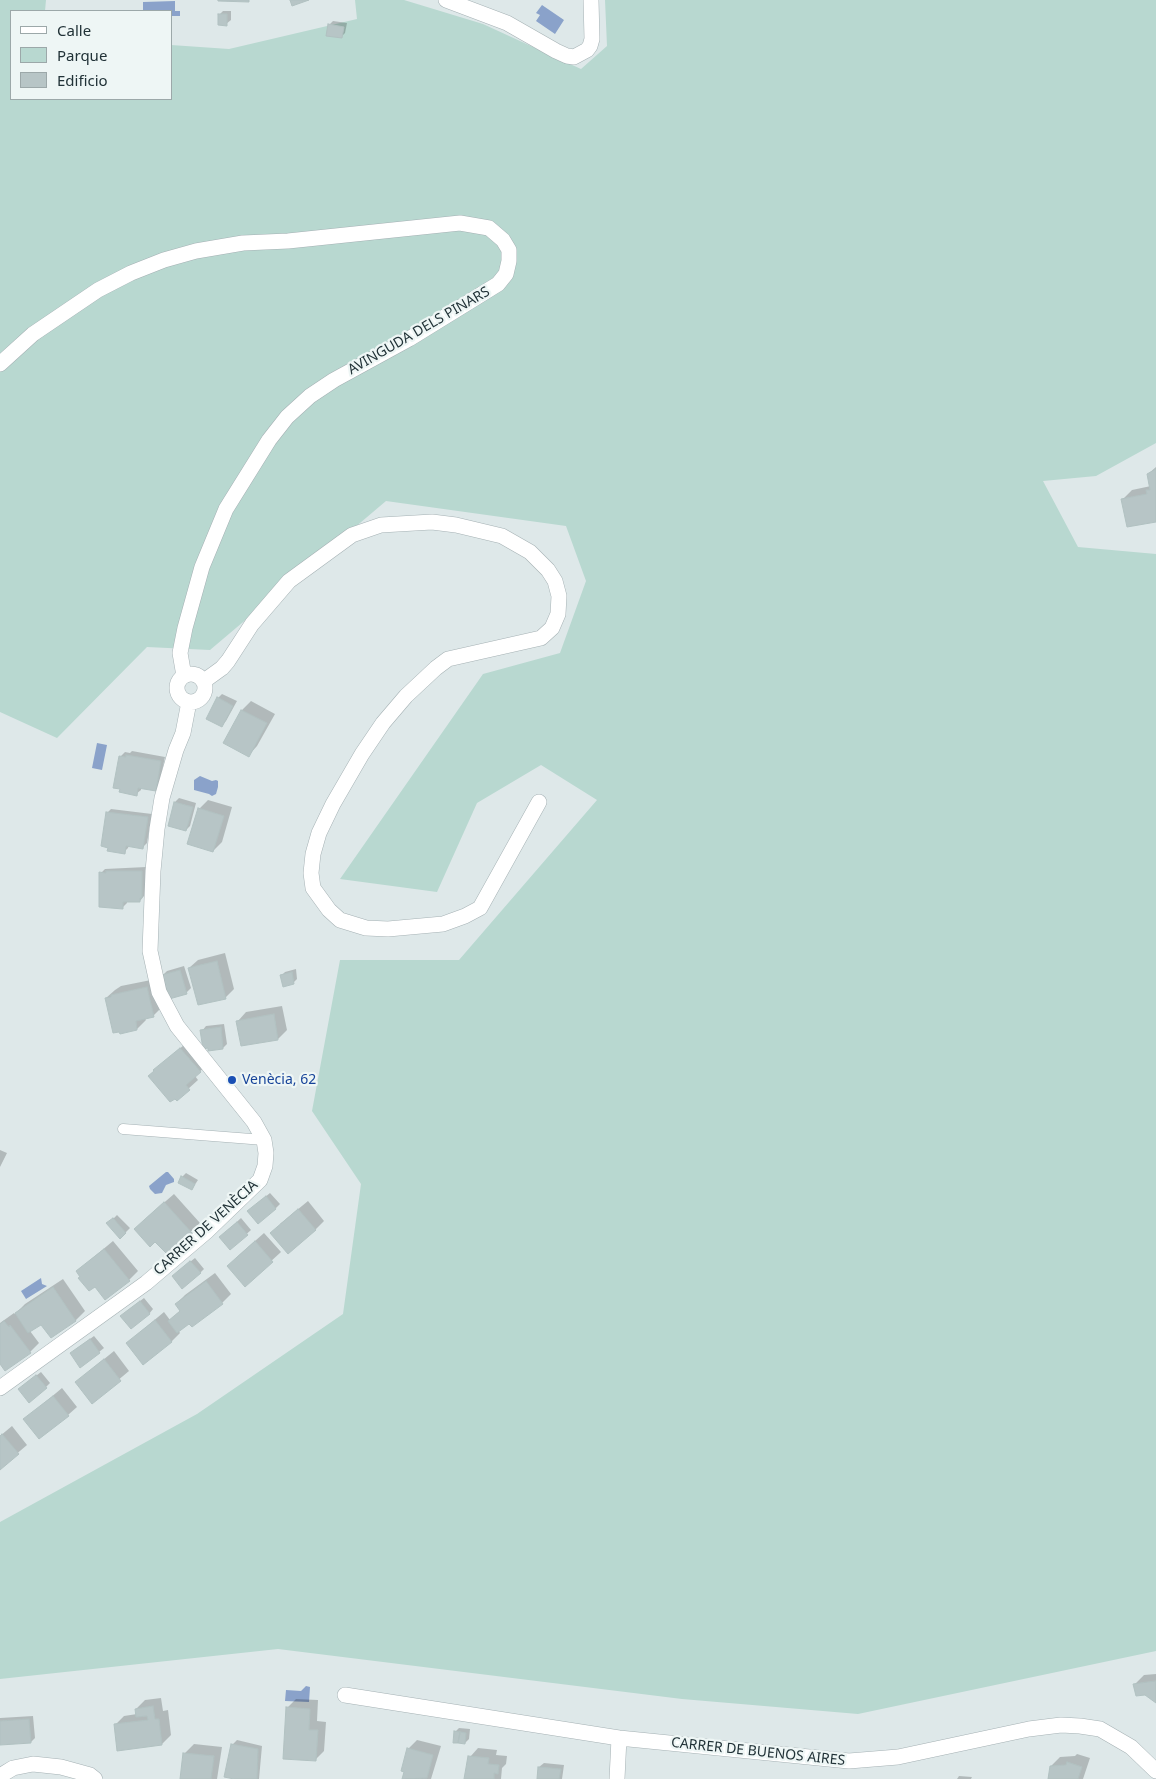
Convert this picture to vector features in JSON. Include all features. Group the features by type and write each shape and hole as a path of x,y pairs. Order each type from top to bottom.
{"street":[{"path":"446,0 507,23 556,51 574,57 587,50 590,46 592,39 591,0"},
{"name":"AVINGUDA DELS PINARS","path":"0,364 32,334 98,290 164,260 196,251 243,243 298,240 460,222 489,228 503,240 509,250 510,261 506,274 498,284 409,339 334,380 310,396 287,417 268,440 226,509 202,567 180,653 184,676"},
{"path":"204,681 222,668 252,624 289,581 352,535 381,525 432,522 456,525 502,536 530,552 548,570 555,581 559,605 558,614 552,628 541,638 448,659 406,696 383,723 362,754 333,804 313,854 311,873 313,888 329,910 340,920 366,928 388,929 443,924 465,916 480,908 539,802"},
{"path":"197,675 204,681 206,690 202,698 189,702 181,697 177,688 184,676 197,675"},
{"name":"CARRER DE VENÈCIA","path":"0,1388 146,1283 206,1232 260,1180 265,1166 264,1140 254,1122 177,1026 159,992 150,951 152,871 157,829 162,798 183,732 189,702"},
{"name":"CARRER DE BUENOS AIRES","path":"345,1694 619,1738 849,1761 898,1758 1029,1729 1061,1725 1080,1726 1100,1729 1131,1747 1156,1770"},
{"path":"618,1779 619,1738"},
{"path":"0,1776 13,1768 33,1764 61,1767 90,1775 96,1779"}],"lane":[{"path":"124,1129 264,1140"}],"green space":[{"path":"0,0 46,0 45,10 10,10 10,100 172,100 172,45 229,49 357,19 355,0 404,0 483,24 581,69 607,46 605,0 1156,0 1156,443 1096,476 1043,481 1078,547 1156,554 1156,1651 858,1714 682,1699 278,1649 0,1679 0,1522 197,1414 343,1314 361,1184 312,1111 340,960 459,960 597,800 541,765 477,803 437,892 340,879 483,674 560,653 586,581 566,526 386,501 210,650 147,647 57,738 0,712"}],"water":[{"path":"175,1 175,11 180,11 180,16 172,16 172,10 143,10 143,2"},
{"path":"542,5 564,20 555,34 536,21 540,15 536,13"},
{"path":"97,743 107,745 102,770 92,768"},
{"path":"200,776 212,781 218,781 216,794 212,796 194,790 194,780"},
{"path":"166,1172 174,1179 174,1182 166,1185 162,1193 155,1194 149,1186"},
{"path":"41,1278 42,1284 47,1286 26,1299 21,1291"},
{"path":"306,1686 310,1687 309,1702 285,1701 286,1690 301,1691"}],"building":[{"path":"249,0 249,2 218,1"},
{"path":"290,0 309,0 292,6"},
{"path":"218,14 227,14 227,26 218,25"},
{"path":"328,24 344,27 342,38 326,36"},
{"path":"1156,469 1156,522 1127,527 1121,499 1147,494 1146,490 1150,490 1147,474"},
{"path":"217,697 233,706 222,727 206,719"},
{"path":"241,710 267,723 249,757 223,743"},
{"path":"126,755 161,761 156,791 138,788 137,796 119,792 120,789 113,788 119,756 126,757"},
{"path":"174,802 193,807 186,831 168,826"},
{"path":"198,808 224,816 213,852 187,844"},
{"path":"106,812 148,817 143,849 126,846 125,854 107,851 108,848 101,846"},
{"path":"106,871 142,871 142,898 140,898 140,902 123,902 123,909 99,907 99,872 106,873"},
{"path":"217,961 226,999 198,1005 188,968"},
{"path":"180,970 187,994 169,999 162,975"},
{"path":"292,972 294,984 283,987 280,975"},
{"path":"147,987 154,1017 136,1021 137,1030 120,1034 119,1032 113,1033 105,998"},
{"path":"274,1014 278,1040 241,1046 236,1021"},
{"path":"221,1027 223,1049 208,1051 208,1048 203,1049 200,1030"},
{"path":"180,1048 201,1072 186,1085 190,1090 177,1101 175,1099 170,1102 148,1076"},
{"path":"181,1176 195,1184 192,1190 178,1183"},
{"path":"266,1196 276,1209 258,1224 247,1211"},
{"path":"164,1202 192,1233 168,1255 155,1242 150,1247 134,1229"},
{"path":"298,1209 316,1230 288,1254 270,1233"},
{"path":"113,1218 126,1233 120,1239 106,1223"},
{"path":"237,1222 248,1235 230,1250 219,1237"},
{"path":"255,1241 273,1262 245,1287 227,1266"},
{"path":"104,1249 130,1281 105,1300 95,1287 89,1291 78,1278 80,1277 76,1271"},
{"path":"190,1261 201,1273 182,1289 172,1276"},
{"path":"206,1281 223,1304 192,1327 189,1324 177,1333 168,1321 180,1311 175,1304"},
{"path":"53,1287 76,1321 51,1338 41,1325 28,1333 15,1313"},
{"path":"140,1301 150,1314 131,1329 120,1316"},
{"path":"155,1320 172,1342 143,1365 126,1343"},
{"path":"4,1321 9,1327 10,1325 31,1353 5,1371 0,1364 0,1324"},
{"path":"90,1339 100,1353 80,1368 70,1353"},
{"path":"104,1359 121,1381 92,1404 75,1382"},
{"path":"36,1375 47,1388 29,1403 18,1389"},
{"path":"53,1396 69,1416 39,1439 23,1419"},
{"path":"2,1434 19,1454 0,1470 0,1436"},
{"path":"1156,1681 1156,1703 1145,1695 1136,1696 1133,1684"},
{"path":"153,1706 155,1719 159,1719 162,1745 117,1751 114,1724 148,1720 147,1716 136,1717 135,1709"},
{"path":"286,1707 310,1709 309,1730 318,1730 316,1761 283,1759"},
{"path":"29,1719 31,1743 0,1745 0,1721"},
{"path":"454,1731 460,1732 458,1743 453,1743"},
{"path":"460,1732 466,1733 465,1744 458,1743"},
{"path":"231,1744 258,1749 257,1779 224,1777"},
{"path":"407,1748 433,1755 427,1778 402,1779 404,1772 401,1771"},
{"path":"183,1753 214,1756 211,1779 180,1779"},
{"path":"468,1756 489,1758 488,1764 499,1765 498,1774 494,1773 494,1779 464,1779"},
{"path":"1067,1762 1082,1767 1078,1779 1048,1779 1050,1766 1066,1765"},
{"path":"538,1767 561,1769 559,1779 537,1779"}],"place":[{"name":"Venècia, 62","path":"232,1080"}]}
